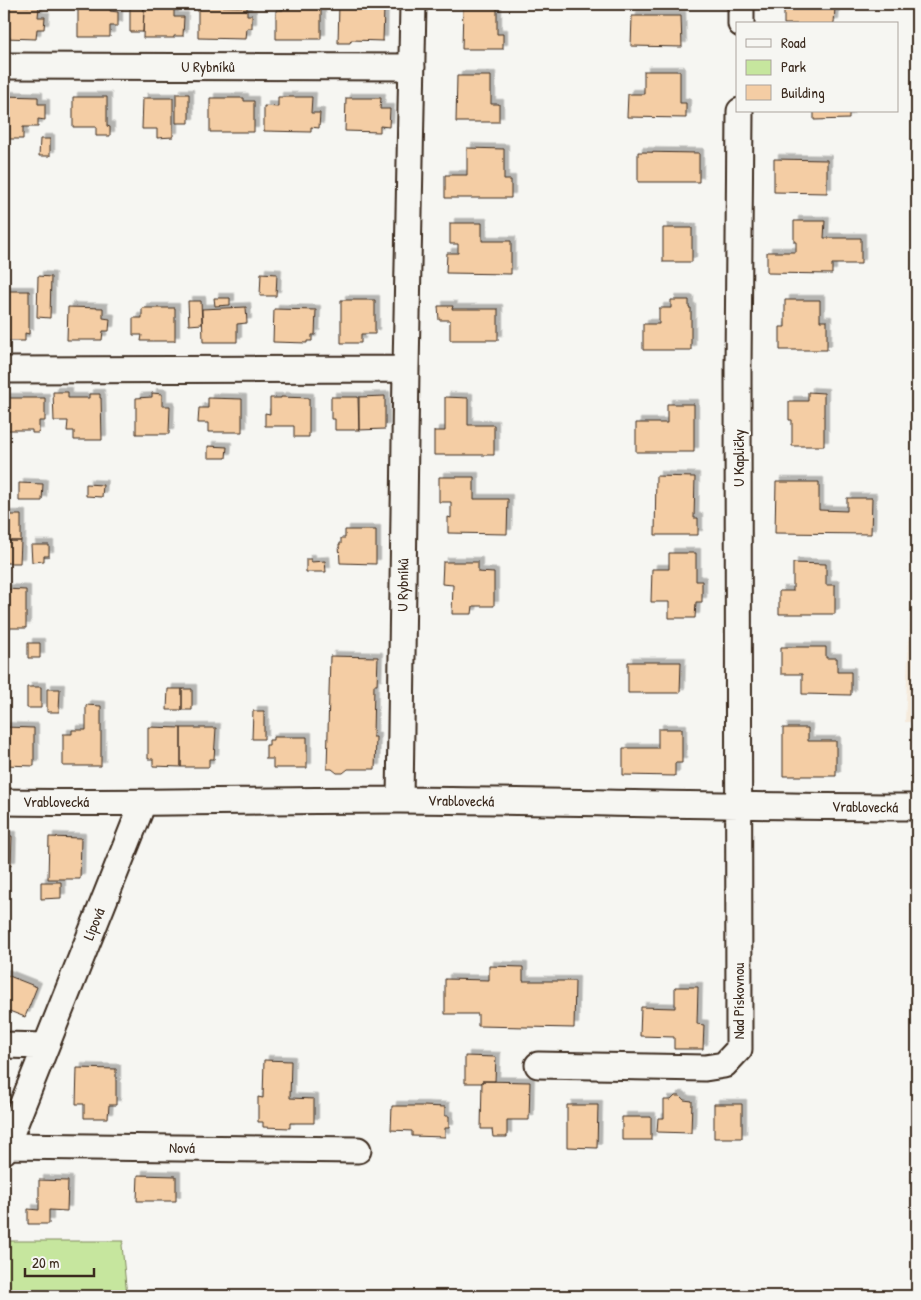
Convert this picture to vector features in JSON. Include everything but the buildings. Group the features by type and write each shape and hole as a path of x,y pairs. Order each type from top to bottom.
{"street":[{"name":"U Rybníků","path":"400,800 413,4"},
{"path":"740,4 741,22"},
{"name":"U Rybníků","path":"4,66 412,67"},
{"name":"U Kapličky","path":"740,112 738,370 740,806"},
{"path":"4,370 406,370"},
{"name":"Vrablovecká","path":"4,802 143,803 265,800 400,800 917,807"},
{"name":"Lípová","path":"5,1149 143,803"},
{"name":"Nad Pískovnou","path":"538,1064 705,1068 724,1065 739,1049 740,806"},
{"path":"4,1045 45,1046"},
{"name":"Nová","path":"5,1149 358,1150"}],"shaded area":[{"path":"917,469 917,722 905,722"}],"green space":[{"path":"4,1241 124,1241 122,1245 127,1296 4,1296"}]}
